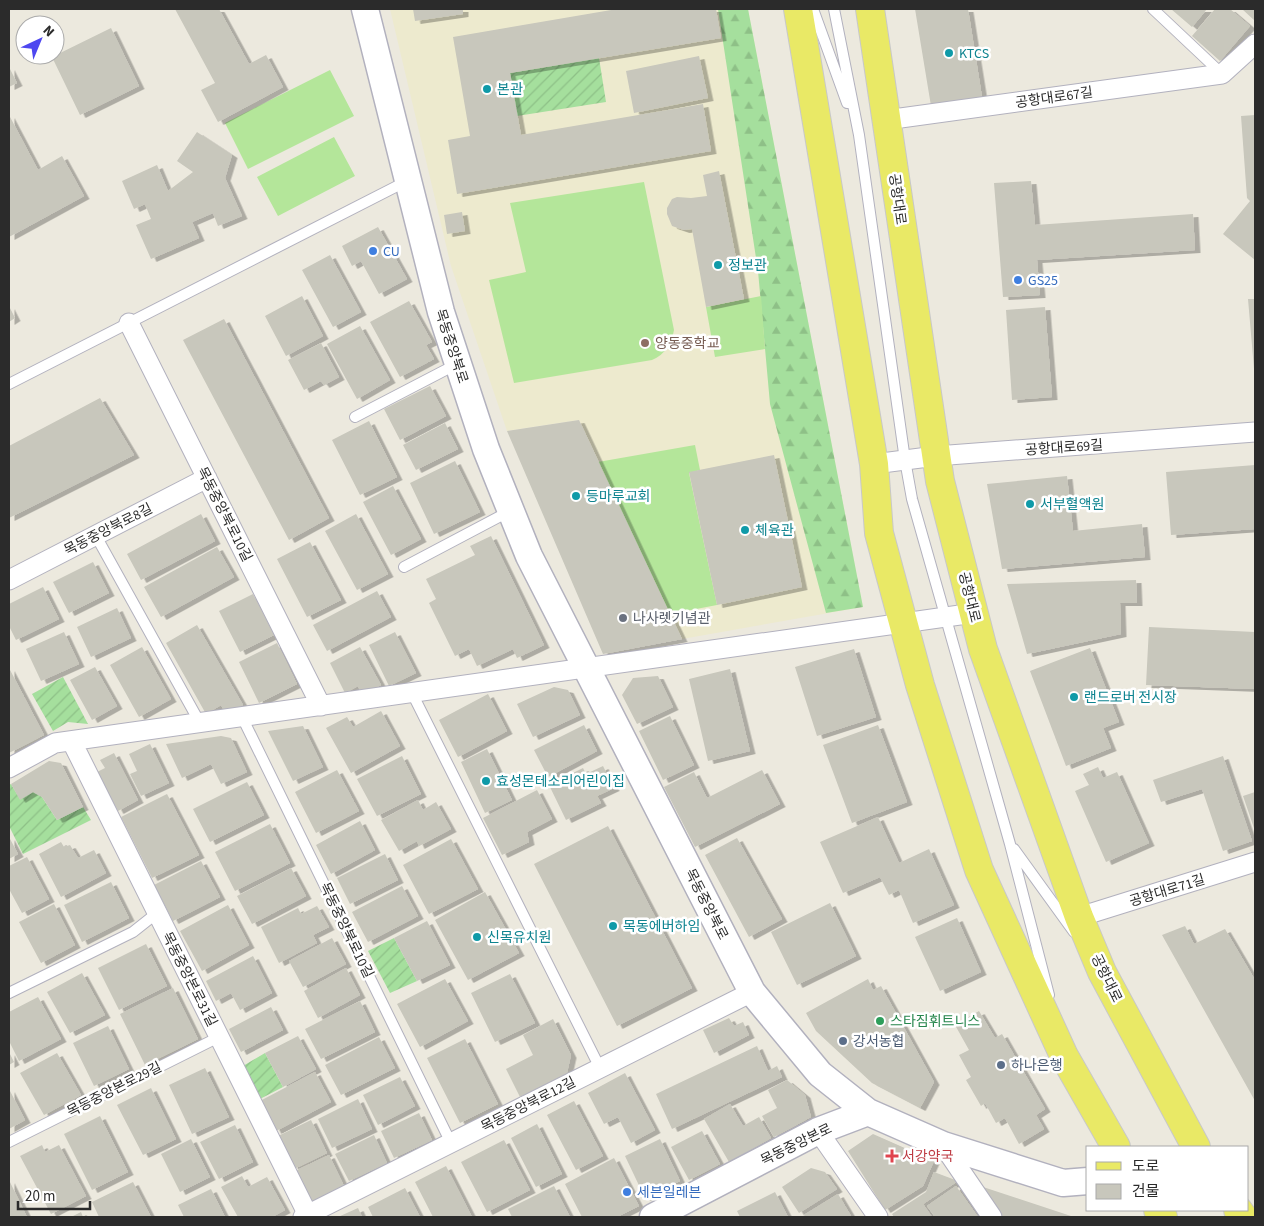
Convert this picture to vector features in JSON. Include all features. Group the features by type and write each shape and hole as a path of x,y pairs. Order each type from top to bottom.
{"main road":[{"path":"798,9 874,464 879,534 920,685 979,870 1064,1056 1115,1146"},
{"name":"공항대로","path":"870,9 940,481 983,649 1079,917 1102,972 1195,1146"}],"street":[{"name":"목동중앙북로","path":"365,9 441,312 486,449 529,556 752,992 820,1074 868,1112"},
{"path":"1222,74 1255,44"},
{"name":"공항대로67길","path":"886,120 1222,74"},
{"name":"목동중앙북로10길","path":"129,323 322,706"},
{"name":"공항대로69길","path":"874,464 936,456 1255,432"},
{"name":"목동중앙북로8길","path":"9,580 207,478"},
{"path":"9,768 56,743 974,613"},
{"name":"목동중앙본로31길","path":"72,742 307,1216"},
{"name":"공항대로71길","path":"1079,917 1255,862"},
{"name":"목동중앙북로12길","path":"307,1216 752,992"},
{"path":"868,1112 943,1145 1063,1182 1086,1181"},
{"name":"목동중앙본로","path":"653,1217 818,1131 868,1112"},
{"path":"818,1131 878,1217"},
{"path":"943,1145 992,1217"}],"lane":[{"path":"813,9 859,135"},
{"path":"834,9 859,135 912,499 1010,844 1064,1056"},
{"path":"1153,9 1222,74"},
{"path":"9,384 408,180"},
{"path":"355,417 458,364"},
{"path":"404,567 511,511"},
{"path":"96,536 200,724"},
{"path":"412,693 600,1068"},
{"name":"목동중앙북로10길","path":"242,717 451,1143"},
{"path":"1010,844 1102,972"},
{"path":"9,993 133,932 157,913"},
{"name":"목동중앙본로29길","path":"9,1142 219,1037"}],"shaded area":[{"name":"양동중학교","path":"390,9 748,9 863,607 682,639 579,420 507,431 451,266"}],"green space":[{"path":"718,9 748,9 863,607 826,613 770,404 758,271"},
{"path":"599,58 606,102 517,116 510,73"},
{"path":"330,70 354,116 248,169 225,123"},
{"path":"334,137 355,176 278,216 257,177"},
{"path":"644,182 674,330 667,348 661,355 652,360 514,383 489,280 526,272 510,203"},
{"path":"761,296 765,349 715,357 706,307"},
{"path":"695,445 700,470 689,473 717,605 670,614 598,462"},
{"path":"63,677 88,724 68,722 53,731 32,694"},
{"path":"11,784 20,799 33,792 42,797 57,820 83,807 91,820 23,854 9,826 9,785"},
{"path":"394,938 417,981 390,993 368,951"},
{"path":"265,1053 283,1087 258,1100 243,1066"}],"building":[{"path":"175,9 219,9 249,64 266,55 283,87 218,122 201,90 215,83"},
{"path":"413,9 463,9 463,14 415,21"},
{"name":"본관","path":"617,9 716,9 721,38 510,73 521,135 703,104 711,151 457,194 448,140 470,136 453,37"},
{"name":"KTCS","path":"915,9 968,9 982,97 931,106"},
{"path":"1171,9 1207,9 1192,27"},
{"path":"1215,9 1230,9 1250,26 1220,61 1192,36"},
{"path":"1242,9 1255,9 1255,21"},
{"path":"111,28 139,86 80,115 56,65 65,65 65,51"},
{"path":"699,56 708,98 634,113 626,71"},
{"path":"9,67 17,83 9,87"},
{"path":"9,115 38,170 62,156 84,196 9,237"},
{"path":"1255,115 1255,260 1223,234 1250,201 1247,198 1241,116"},
{"path":"197,132 232,155 225,178 242,216 218,226 213,213 192,222 199,238 151,259 136,225 151,219 145,204 134,209 122,181 157,165 168,191 193,172 177,161"},
{"name":"정보관","path":"719,171 744,299 706,307 692,229 684,230 672,226 667,214 667,208 672,199 677,197 707,196 703,175"},
{"path":"1031,181 1035,225 1193,214 1195,250 1037,260 1040,295 1003,297 994,183"},
{"path":"462,212 465,231 447,234 444,215"},
{"path":"378,227 407,279 379,294 361,261 352,266 342,246"},
{"path":"330,255 361,312 333,327 302,270"},
{"path":"302,296 323,336 286,356 265,316"},
{"path":"1248,299 1255,299 1255,369 1254,369"},
{"path":"409,301 432,342 426,345 434,359 400,377 370,322"},
{"path":"9,306 15,318 9,322"},
{"path":"1045,307 1052,397 1012,400 1006,310"},
{"path":"224,319 329,518 289,540 183,340"},
{"path":"360,326 390,380 357,399 327,344"},
{"path":"321,343 339,377 324,385 321,381 304,390 288,360"},
{"path":"430,386 446,416 400,440 384,409"},
{"path":"100,398 134,455 9,518 9,446"},
{"path":"579,420 682,639 603,654 507,431"},
{"path":"369,421 397,477 360,495 332,440"},
{"path":"445,423 458,449 416,470 403,445"},
{"name":"체육관","path":"774,455 802,587 717,605 689,472"},
{"path":"455,461 480,512 434,534 410,483"},
{"path":"1255,465 1255,529 1171,535 1166,472"},
{"name":"서부혈액원","path":"1067,476 1073,531 1142,524 1145,557 1002,569 987,484"},
{"path":"393,486 421,539 391,555 363,502"},
{"path":"201,514 215,541 141,580 127,554"},
{"path":"356,514 388,574 357,590 325,531"},
{"path":"491,536 544,645 517,658 513,649 477,666 469,649 455,656 429,603 436,599 426,579 475,555 470,546"},
{"path":"310,542 341,600 307,617 277,559"},
{"path":"217,547 234,577 161,617 144,587"},
{"path":"93,562 109,593 69,613 53,582"},
{"path":"1136,580 1137,603 1120,603 1121,634 1027,654 1007,584"},
{"path":"43,587 59,619 16,640 9,626 9,604"},
{"path":"377,591 391,617 327,651 313,625"},
{"path":"253,594 274,635 240,652 219,611"},
{"path":"117,608 131,638 91,657 77,627"},
{"path":"197,625 243,705 226,714 221,705 206,714 166,643"},
{"path":"1149,627 1255,632 1255,689 1146,685"},
{"path":"64,632 79,664 41,681 26,649"},
{"path":"395,632 416,673 389,686 369,645"},
{"path":"277,643 297,684 259,703 239,662"},
{"path":"142,647 171,699 139,717 110,665"},
{"path":"360,647 381,685 362,695 358,686 345,693 330,663"},
{"name":"랜드로버 전시장","path":"1090,648 1119,722 1103,728 1111,748 1066,766 1030,671"},
{"path":"854,649 876,717 817,736 795,667"},
{"path":"95,667 117,706 92,720 70,680"},
{"path":"9,668 44,735 9,753"},
{"path":"730,669 750,751 708,761 689,679"},
{"path":"658,676 673,707 637,724 622,695 633,678"},
{"path":"554,687 568,690 580,715 533,737 517,704"},
{"path":"488,694 507,731 458,757 439,720"},
{"path":"381,711 400,746 351,773 326,728 347,717 353,727"},
{"path":"670,716 694,765 663,780 639,731"},
{"path":"584,725 597,751 548,777 534,750"},
{"path":"878,725 907,802 852,823 823,745"},
{"path":"303,726 323,767 293,781 268,731"},
{"path":"221,736 231,738 247,772 221,784 211,764 182,778 166,744"},
{"path":"150,744 169,783 141,796 130,774 137,771 129,754"},
{"name":"효성몬테소리어린이집","path":"487,749 512,800 485,813 461,762"},
{"path":"114,753 138,800 118,811 97,772 105,768 100,760"},
{"path":"402,756 421,794 377,816 357,779"},
{"path":"1223,756 1252,841 1223,851 1202,789 1161,802 1153,780"},
{"path":"49,761 61,763 83,807 57,820 42,797 33,792 20,800 11,784"},
{"path":"603,766 614,788 597,796 601,803 566,820 549,785 583,768 586,774"},
{"path":"1098,767 1103,778 1117,772 1149,843 1106,862 1075,791 1089,785 1083,774"},
{"path":"337,770 359,811 316,833 295,792"},
{"path":"762,770 780,804 695,847 664,787 694,772 707,798"},
{"path":"247,782 264,815 210,842 193,809"},
{"path":"537,790 552,819 527,832 529,842 502,855 483,818"},
{"path":"1255,792 1255,831 1243,796"},
{"path":"167,794 199,855 152,878 121,817"},
{"path":"418,800 423,810 436,802 451,829 419,846 417,841 399,851 381,820"},
{"path":"878,817 899,863 929,849 954,905 913,923 899,890 889,895 880,877 843,893 820,842"},
{"path":"360,821 375,850 331,874 316,845"},
{"path":"270,824 290,863 235,891 215,852"},
{"name":"목동에버하임","path":"608,826 692,988 617,1026 534,864"},
{"path":"9,837 18,854 9,859"},
{"path":"737,838 782,919 749,937 705,855"},
{"path":"451,839 478,889 429,914 403,865"},
{"path":"61,842 64,847 70,845 78,858 94,850 106,873 61,897 39,854"},
{"path":"385,854 398,880 350,904 337,878"},
{"path":"27,857 49,899 22,913 9,889 9,866"},
{"path":"201,861 220,897 173,921 154,885"},
{"path":"291,868 306,896 252,924 237,896"},
{"path":"111,882 129,918 82,942 64,905"},
{"path":"402,886 418,916 368,942 352,912"},
{"name":"신목유치원","path":"485,892 519,953 468,980 435,920"},
{"path":"830,903 856,956 797,985 771,932"},
{"path":"54,904 75,945 41,963 19,922"},
{"path":"228,905 249,945 202,971 180,931"},
{"path":"317,906 329,927 313,935 317,943 279,963 261,927 298,908 301,914"},
{"path":"957,918 981,972 940,991 915,937"},
{"path":"427,921 450,965 417,981 394,938"},
{"path":"1185,926 1194,944 1225,929 1255,980 1255,1101 1162,935"},
{"path":"332,938 346,964 303,987 289,961"},
{"path":"146,944 167,986 119,1010 98,968"},
{"path":"253,956 272,993 240,1010 231,993 216,1001 206,981"},
{"path":"346,968 360,995 318,1018 304,991"},
{"path":"82,973 105,1015 70,1033 47,992"},
{"path":"510,974 535,1023 495,1042 471,993"},
{"path":"445,979 468,1021 420,1047 397,1004"},
{"path":"868,979 873,990 881,986 934,1082 920,1108 872,1083 816,1031 806,1013"},
{"path":"173,988 198,1039 145,1065 120,1014"},
{"path":"38,997 61,1039 19,1061 9,1041 9,1012"},
{"path":"360,1001 375,1032 321,1059 305,1029"},
{"path":"271,1007 283,1030 241,1052 229,1029"},
{"path":"979,1011 995,1038 1002,1034 1045,1109 1036,1115 1044,1129 1019,1144 1005,1118 996,1123 985,1103 981,1106 966,1080 971,1077 959,1055 969,1050 955,1025"},
{"path":"729,1018 734,1026 743,1022 749,1035 714,1053 703,1030"},
{"path":"553,1019 571,1055 567,1073 520,1097 506,1069 533,1055 523,1035"},
{"path":"108,1026 129,1069 94,1086 73,1043"},
{"path":"298,1036 316,1069 283,1087 265,1053"},
{"path":"379,1037 395,1068 341,1095 325,1065"},
{"path":"465,1039 498,1104 460,1123 427,1058"},
{"path":"757,1046 768,1071 777,1066 782,1077 672,1129 656,1094"},
{"path":"9,1052 14,1062 9,1065"},
{"path":"57,1053 81,1095 44,1115 20,1073"},
{"path":"205,1068 229,1117 192,1134 169,1085"},
{"path":"315,1072 331,1102 276,1131 260,1101"},
{"path":"625,1073 655,1130 631,1143 618,1117 604,1124 588,1093"},
{"path":"400,1077 415,1106 378,1125 363,1095"},
{"path":"787,1080 805,1095 811,1117 774,1137 762,1116 777,1108 768,1090"},
{"path":"151,1088 176,1139 143,1155 117,1105"},
{"path":"9,1089 25,1120 9,1129"},
{"path":"358,1099 372,1129 332,1148 318,1119"},
{"path":"574,1101 603,1156 576,1170 547,1115"},
{"path":"730,1104 743,1126 759,1117 771,1138 729,1162 704,1119"},
{"path":"419,1113 432,1140 394,1158 381,1131"},
{"path":"100,1116 128,1172 92,1190 64,1134"},
{"path":"311,1120 327,1153 294,1169 278,1136"},
{"path":"537,1124 562,1174 536,1187 511,1138"},
{"path":"235,1125 253,1162 219,1179 200,1142"},
{"path":"702,1131 720,1164 689,1180 671,1147"},
{"path":"873,1134 934,1161 923,1186 885,1210 848,1151"},
{"path":"374,1135 387,1163 349,1181 335,1154"},
{"path":"191,1139 210,1177 180,1192 161,1154"},
{"path":"660,1139 680,1181 645,1198 625,1156"},
{"path":"504,1140 530,1190 487,1212 461,1162"},
{"path":"42,1145 45,1152 59,1145 86,1196 51,1214 20,1156"},
{"path":"329,1155 344,1186 310,1202 295,1171"},
{"path":"614,1158 639,1206 617,1217 582,1217 565,1184"},
{"path":"446,1166 472,1217 433,1217 415,1182"},
{"path":"811,1168 825,1172 837,1189 799,1213 782,1187"},
{"path":"934,1172 958,1181 923,1204 932,1217 894,1217 892,1214 926,1192"},
{"path":"242,1176 248,1187 267,1177 285,1210 272,1217 238,1217 221,1187"},
{"path":"9,1180 27,1217 9,1217"},
{"path":"133,1182 151,1217 99,1217 92,1202"},
{"path":"554,1186 570,1217 512,1217 508,1209"},
{"path":"956,1186 978,1217 935,1217 927,1206"},
{"path":"980,1186 1074,1217 1001,1217"},
{"path":"405,1188 420,1217 373,1217 368,1207"},
{"path":"211,1189 225,1217 184,1217 178,1205"},
{"path":"775,1192 788,1217 740,1217 737,1211"},
{"path":"838,1194 851,1216 806,1217 804,1215"},
{"path":"358,1208 362,1217 338,1217"},
{"path":"81,1212 83,1217 71,1217"}],"place":[{"name":"KTCS","path":"949,53"},
{"name":"본관","path":"487,89"},
{"name":"CU","path":"373,251"},
{"name":"정보관","path":"718,265"},
{"name":"GS25","path":"1018,280"},
{"name":"양동중학교","path":"645,343"},
{"name":"등마루교회","path":"576,496"},
{"name":"서부혈액원","path":"1030,504"},
{"name":"체육관","path":"745,530"},
{"name":"나사렛기념관","path":"623,618"},
{"name":"랜드로버 전시장","path":"1074,697"},
{"name":"효성몬테소리어린이집","path":"486,781"},
{"name":"목동에버하임","path":"613,926"},
{"name":"신목유치원","path":"477,937"},
{"name":"스타짐휘트니스","path":"880,1021"},
{"name":"강서농협","path":"843,1041"},
{"name":"하나은행","path":"1001,1065"},
{"name":"서강약국","path":"892,1156"},
{"name":"세븐일레븐","path":"627,1192"}]}
